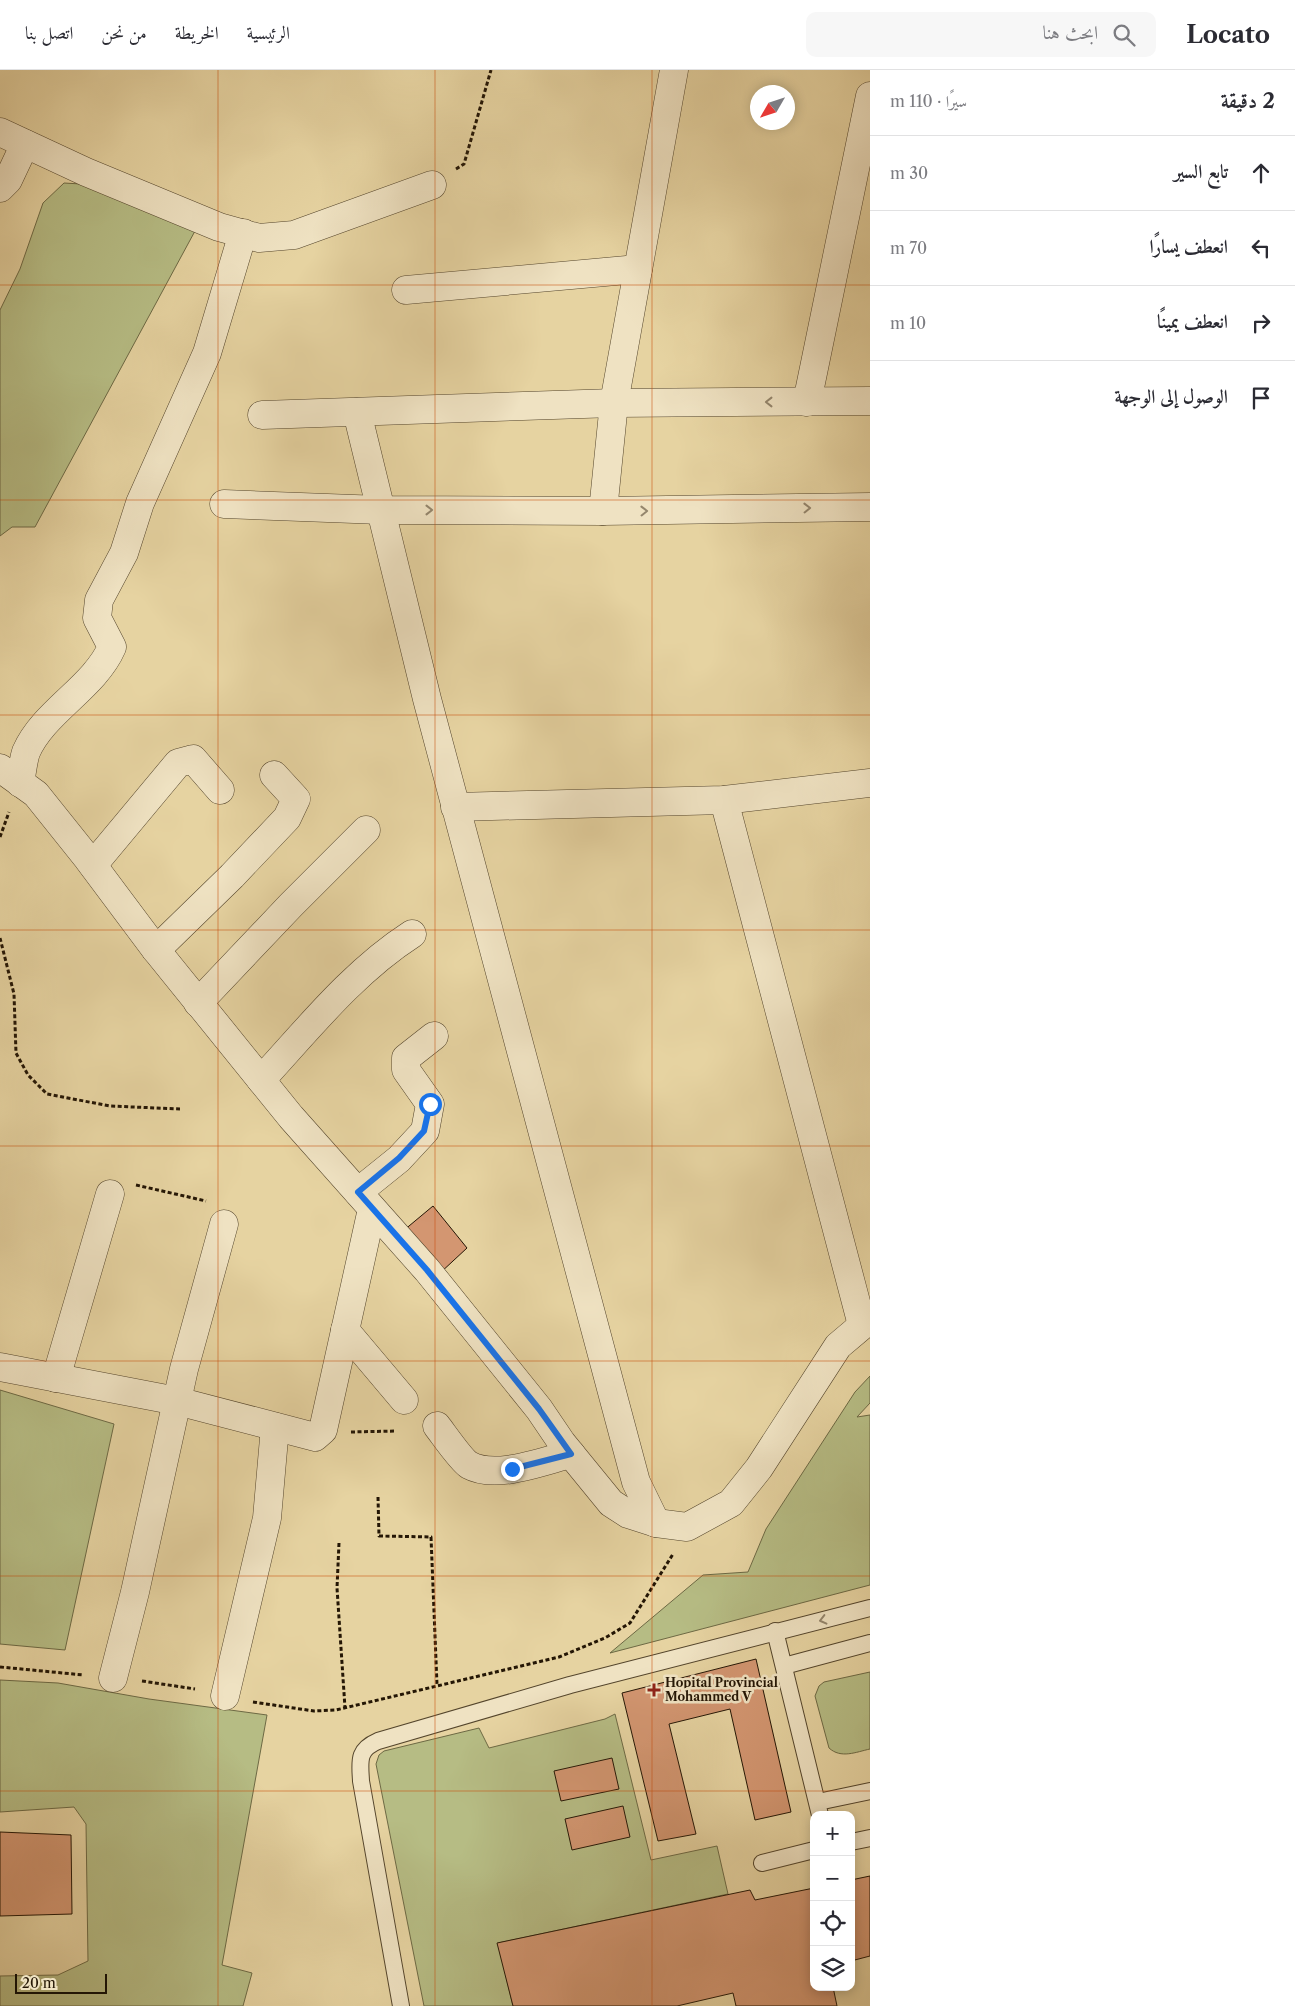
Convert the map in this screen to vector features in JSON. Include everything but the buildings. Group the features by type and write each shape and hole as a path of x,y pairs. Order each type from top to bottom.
{"street":[{"path":"603,511 614,403 674,70"},
{"path":"807,402 862,170 870,96"},
{"path":"0,132 112,183 219,227 259,238 294,235 432,185"},
{"path":"0,188 8,180 24,144"},
{"path":"243,233 207,353 140,503 124,553 99,600 97,618 112,647 105,663 42,729 10,775 36,794 93,865 198,1003 291,1117 427,1270 539,1409 571,1454 612,1503 628,1514 656,1523 687,1527 731,1503 759,1468 838,1346 866,1322 724,800"},
{"path":"406,290 638,269"},
{"path":"262,415 614,403 870,401"},
{"path":"357,412 427,699 636,1482 656,1523"},
{"path":"224,504 381,510 603,511 870,507"},
{"path":"93,865 178,763 193,759 220,790"},
{"path":"156,950 232,876 287,818 296,799 274,775"},
{"path":"456,807 724,800 870,783"},
{"path":"198,1003 291,905 366,830"},
{"path":"261,1080 342,992 388,950 412,934"},
{"path":"0,1367 177,1400 311,1437 321,1434 345,1330 365,1200 424,1131 430,1104 406,1070 406,1058 434,1036"},
{"path":"56,1378 110,1194"},
{"path":"113,1678 135,1592 184,1369 224,1224"},
{"path":"345,1330 404,1400"},
{"path":"437,1426 468,1464 486,1472 512,1469 571,1454"},
{"path":"225,1696 267,1518 275,1427"}],"lane":[{"path":"401,2006 361,1781 360,1760 364,1749 378,1740 562,1687 870,1608"},
{"path":"775,1631 819,1809 870,1791"},
{"path":"784,1666 870,1643"},
{"path":"855,1841 870,1838"},
{"path":"762,1863 810,1851"}],"path":[{"path":"432,185 464,164 491,70"},
{"path":"0,938 14,994 16,1053 28,1075 47,1094 110,1106 180,1109"},
{"path":"110,1194 120,1184 128,1183 210,1202 222,1210 224,1224"},
{"path":"323,1430 359,1433 396,1431"},
{"path":"378,1497 379,1536 431,1537 438,1685"},
{"path":"0,1666 167,1684 260,1703 314,1711 345,1708 559,1657 605,1638 630,1623 668,1565 687,1527"},
{"path":"339,1543 337,1588 345,1708"}],"green space":[{"path":"64,183 81,184 195,231 35,527 12,527 0,536 0,310 20,269 43,203"},
{"path":"870,1376 870,1403 857,1417 870,1415 870,1585 610,1653 703,1575 748,1572 766,1529 855,1392"},
{"path":"0,1390 114,1424 65,1650 0,1644"},
{"path":"870,1672 870,1749 849,1754 838,1753 829,1748 815,1696 819,1686 824,1682"},
{"path":"0,1680 58,1683 149,1699 267,1715 222,1965 252,1973 243,2006 0,2006 0,1976 58,1975 88,1961 86,1824 74,1807 0,1812"},
{"path":"615,1714 651,1860 717,1846 728,1894 498,1943 513,2006 424,2006 376,1764 379,1755 384,1751 479,1728 489,1748 605,1719"}],"place":[{"name":"Hopital Provincial Mohammed V","path":"654,1690"}],"route":[{"path":"430,1104 424,1131 399,1158 358,1192 427,1270 539,1409 571,1454 512,1469"}]}
